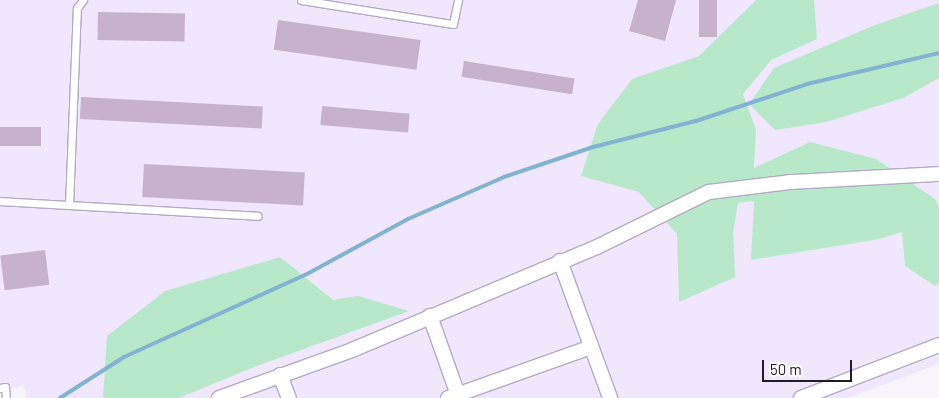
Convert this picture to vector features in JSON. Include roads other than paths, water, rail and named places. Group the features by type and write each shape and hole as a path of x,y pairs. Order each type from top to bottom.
{"street":[{"path":"219,398 430,316 653,222 708,192 791,182 939,174"},
{"path":"560,261 610,398"},
{"path":"430,316 455,397 591,347"},
{"path":"801,398 939,345"},
{"path":"280,375 289,398"}],"lane":[{"path":"69,205 76,8 83,0"},
{"path":"301,0 453,24 458,0"},
{"path":"0,201 258,216"},
{"path":"0,388 5,387 6,398"}],"waterway":[{"path":"60,398 124,357 307,274 408,219 504,177 593,147 696,121 807,84 939,53"}]}
